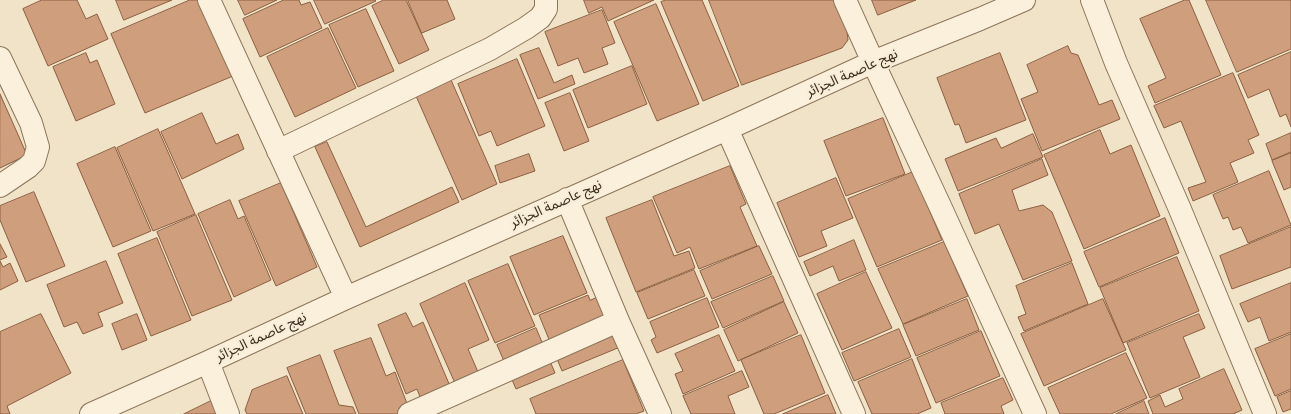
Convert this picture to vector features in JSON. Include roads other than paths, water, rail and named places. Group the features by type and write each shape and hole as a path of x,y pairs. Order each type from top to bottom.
{"street":[{"path":"209,0 346,298"},
{"path":"278,151 490,49 540,18 546,9 546,0"},
{"path":"846,0 872,62 1035,414"},
{"name":"نهج عاصمة الجزائر","path":"91,414 346,298 727,129 872,62 1024,0"},
{"path":"1092,0 1116,63 1179,207 1265,414"},
{"path":"0,58 31,123 38,147 34,161 28,167 0,186"},
{"path":"727,129 854,414"},
{"path":"567,199 618,321 660,414"},
{"path":"409,414 618,321"},
{"path":"208,362 228,414"}]}
